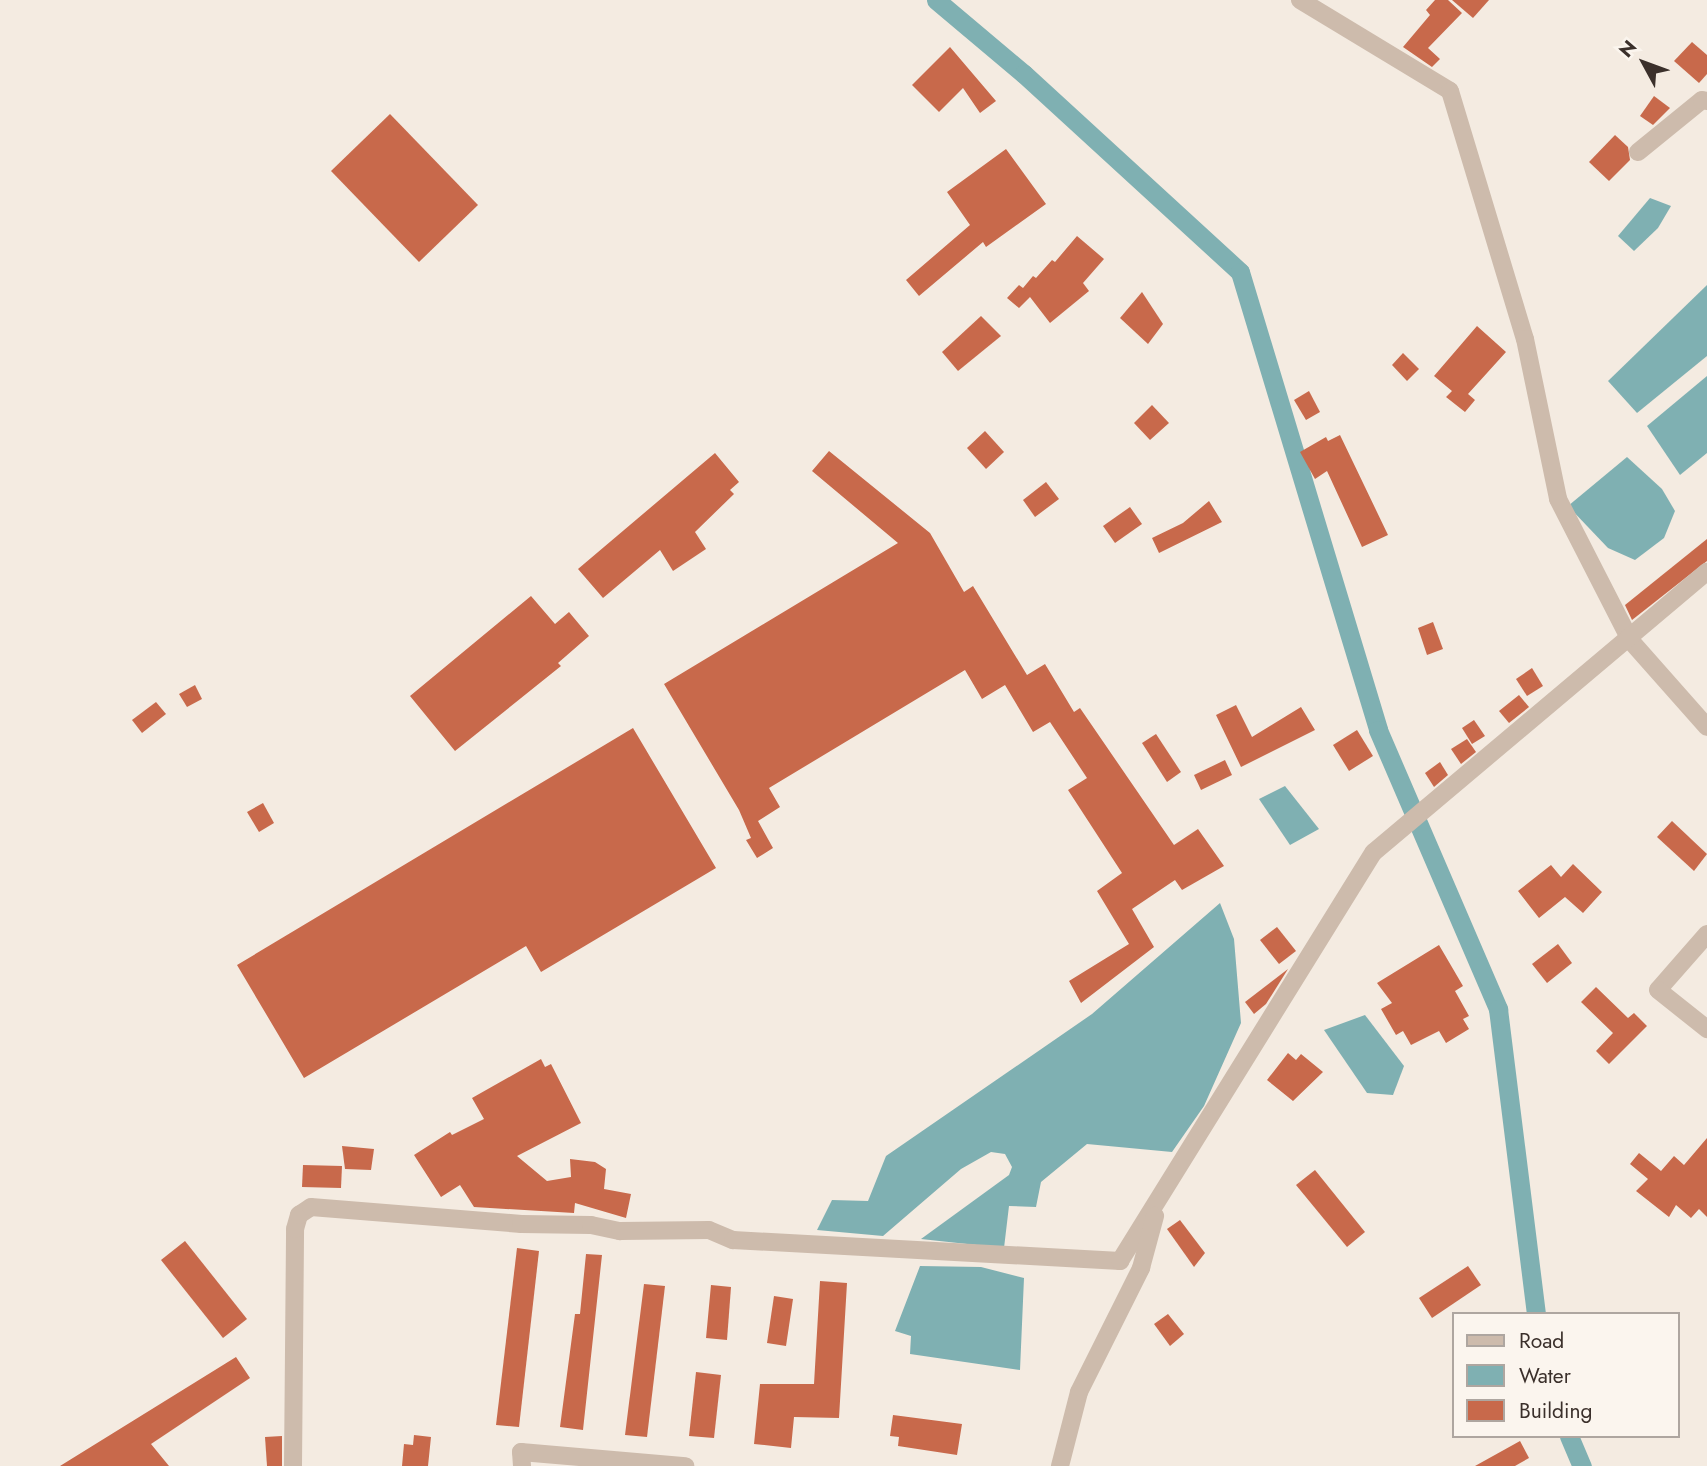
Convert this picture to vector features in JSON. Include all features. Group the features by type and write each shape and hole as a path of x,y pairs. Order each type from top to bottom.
{"street":[{"path":"1300,0 1450,91 1525,339 1558,499 1630,640 1707,727"},
{"path":"1638,152 1702,100 1707,101"},
{"path":"293,1466 295,1229 299,1215 311,1207 521,1224 591,1225 620,1231 709,1230 733,1240 835,1242 1112,1264 1130,1250 1158,1199 1374,852 1630,640 1707,572"},
{"path":"1707,934 1658,990 1707,1029"},
{"path":"1060,1466 1079,1392 1141,1268 1158,1199"},
{"path":"522,1466 522,1452 685,1466"}],"water":[{"path":"1650,198 1671,206 1658,228 1634,251 1618,236"},
{"path":"1707,285 1707,356 1637,413 1608,381"},
{"path":"1707,376 1707,453 1680,475 1647,426"},
{"path":"1627,457 1662,489 1675,511 1664,538 1635,560 1608,548 1568,506"},
{"path":"1285,786 1319,829 1290,845 1259,799"},
{"path":"1220,903 1234,939 1241,1023 1204,1106 1172,1152 1087,1144 1041,1182 1036,1207 1009,1206 1004,1248 921,1239 1009,1175 1012,1167 1005,1154 991,1152 961,1169 883,1236 817,1230 832,1200 868,1201 886,1156 1092,1014"},
{"path":"1365,1015 1404,1066 1393,1095 1367,1093 1324,1030"},
{"path":"920,1266 981,1267 1024,1278 1020,1370 910,1354 911,1336 895,1331"}],"building":[{"path":"1435,0 1448,0 1462,13 1428,48 1440,59 1432,67 1403,47 1430,15 1426,10"},
{"path":"1452,0 1489,0 1473,18"},
{"path":"1692,42 1707,55 1707,74 1699,83 1674,61"},
{"path":"950,47 996,101 980,113 963,88 939,112 912,85"},
{"path":"1654,96 1670,108 1653,125 1640,116"},
{"path":"390,114 478,205 419,262 331,171"},
{"path":"1615,135 1628,147 1630,160 1609,181 1589,162"},
{"path":"1006,149 1046,204 986,247 983,242 919,296 906,280 970,225 947,192"},
{"path":"1077,236 1104,259 1083,283 1089,291 1050,323 1030,297 1019,308 1007,298 1019,285 1023,288 1033,276 1036,278 1052,260 1055,262"},
{"path":"1142,292 1163,324 1148,344 1120,318"},
{"path":"981,316 1001,336 958,371 942,352"},
{"path":"1477,326 1506,352 1468,394 1475,400 1465,412 1446,397 1452,391 1434,376"},
{"path":"1403,353 1419,369 1407,381 1392,365"},
{"path":"1309,391 1320,412 1306,420 1294,400"},
{"path":"1152,405 1169,423 1150,440 1134,423"},
{"path":"985,431 1004,452 986,469 967,448"},
{"path":"1340,435 1388,535 1362,547 1327,471 1315,479 1300,452 1326,437 1328,441"},
{"path":"829,451 930,533 964,592 973,586 1027,675 1045,664 1074,712 1080,708 1174,845 1198,829 1224,866 1182,890 1175,880 1132,909 1154,947 1081,1003 1069,981 1129,944 1097,891 1122,873 1068,790 1087,778 1050,722 1033,732 1005,685 982,699 965,670 769,788 780,807 758,821 773,848 757,858 746,840 751,838 739,810 664,684 898,543 812,471"},
{"path":"715,453 739,482 730,490 734,494 695,532 706,549 673,571 660,550 603,598 578,569"},
{"path":"1046,482 1059,499 1035,517 1023,500"},
{"path":"1209,501 1222,522 1159,553 1152,538 1183,523"},
{"path":"1130,507 1142,524 1115,543 1103,526"},
{"path":"1707,539 1707,561 1632,620 1625,605"},
{"path":"531,596 555,624 569,612 589,636 558,663 561,666 455,751 410,696"},
{"path":"1433,622 1443,649 1427,655 1418,628"},
{"path":"1532,668 1543,686 1527,696 1516,679"},
{"path":"195,685 202,699 187,707 179,694"},
{"path":"1519,695 1529,707 1509,723 1499,711"},
{"path":"156,702 166,714 142,733 132,720"},
{"path":"1236,705 1252,737 1301,707 1315,730 1241,767 1216,715"},
{"path":"1474,720 1485,736 1472,744 1462,728"},
{"path":"633,728 716,868 541,972 526,946 304,1078 237,965"},
{"path":"1357,730 1373,756 1349,771 1333,745"},
{"path":"1156,734 1181,772 1167,782 1142,743"},
{"path":"1467,739 1476,752 1461,764 1451,749"},
{"path":"1225,760 1232,775 1201,790 1194,775"},
{"path":"1440,762 1448,775 1434,787 1425,773"},
{"path":"263,803 274,823 259,832 247,812"},
{"path":"1672,821 1707,854 1694,871 1657,837"},
{"path":"1573,864 1602,892 1583,913 1565,897 1539,918 1518,891 1551,865 1561,877"},
{"path":"1277,927 1296,951 1279,964 1260,940"},
{"path":"1558,944 1572,963 1547,983 1532,964"},
{"path":"1439,945 1463,986 1455,991 1469,1016 1463,1019 1469,1029 1446,1043 1439,1031 1411,1045 1403,1031 1396,1035 1381,1009 1392,1003 1377,983"},
{"path":"1288,969 1266,1004 1254,1014 1245,1002"},
{"path":"1596,987 1628,1018 1634,1013 1647,1026 1609,1064 1596,1051 1613,1033 1581,1002"},
{"path":"1288,1053 1296,1060 1301,1054 1323,1072 1293,1101 1267,1080"},
{"path":"541,1059 545,1067 551,1064 581,1123 517,1156 547,1181 571,1177 570,1159 595,1162 606,1169 604,1189 631,1194 626,1218 575,1203 574,1213 474,1207 460,1185 441,1197 414,1155 450,1132 452,1135 484,1119 472,1098"},
{"path":"1707,1138 1707,1217 1699,1209 1691,1218 1676,1205 1669,1217 1636,1191 1648,1179 1630,1164 1639,1153 1661,1171 1674,1156 1684,1165"},
{"path":"342,1146 374,1149 371,1170 345,1169"},
{"path":"303,1165 342,1166 341,1188 302,1187"},
{"path":"1315,1170 1365,1232 1347,1247 1296,1185"},
{"path":"1180,1220 1205,1253 1194,1267 1167,1229"},
{"path":"185,1241 247,1319 223,1338 161,1260"},
{"path":"517,1248 539,1251 519,1427 496,1425"},
{"path":"586,1254 602,1255 583,1430 560,1427 575,1314 580,1314"},
{"path":"1468,1266 1481,1285 1432,1318 1419,1298"},
{"path":"820,1281 847,1283 839,1418 794,1417 791,1448 754,1444 760,1384 814,1384"},
{"path":"644,1284 665,1286 647,1437 625,1435"},
{"path":"711,1285 731,1287 727,1340 706,1338"},
{"path":"774,1296 793,1299 786,1346 767,1343"},
{"path":"1168,1314 1184,1334 1170,1346 1154,1324"},
{"path":"236,1357 250,1378 151,1444 169,1466 60,1466"},
{"path":"696,1372 721,1375 714,1438 689,1436"},
{"path":"893,1415 962,1424 957,1455 898,1446 899,1437 890,1436"},
{"path":"414,1435 431,1437 428,1466 402,1466 404,1444 413,1445"},
{"path":"282,1436 282,1466 267,1466 265,1437"},
{"path":"1520,1441 1529,1458 1515,1466 1475,1466"}],"waterway":[{"path":"936,0 1024,74 1240,272 1378,730 1498,1009 1536,1312"},
{"path":"1570,1438 1582,1466"}]}
